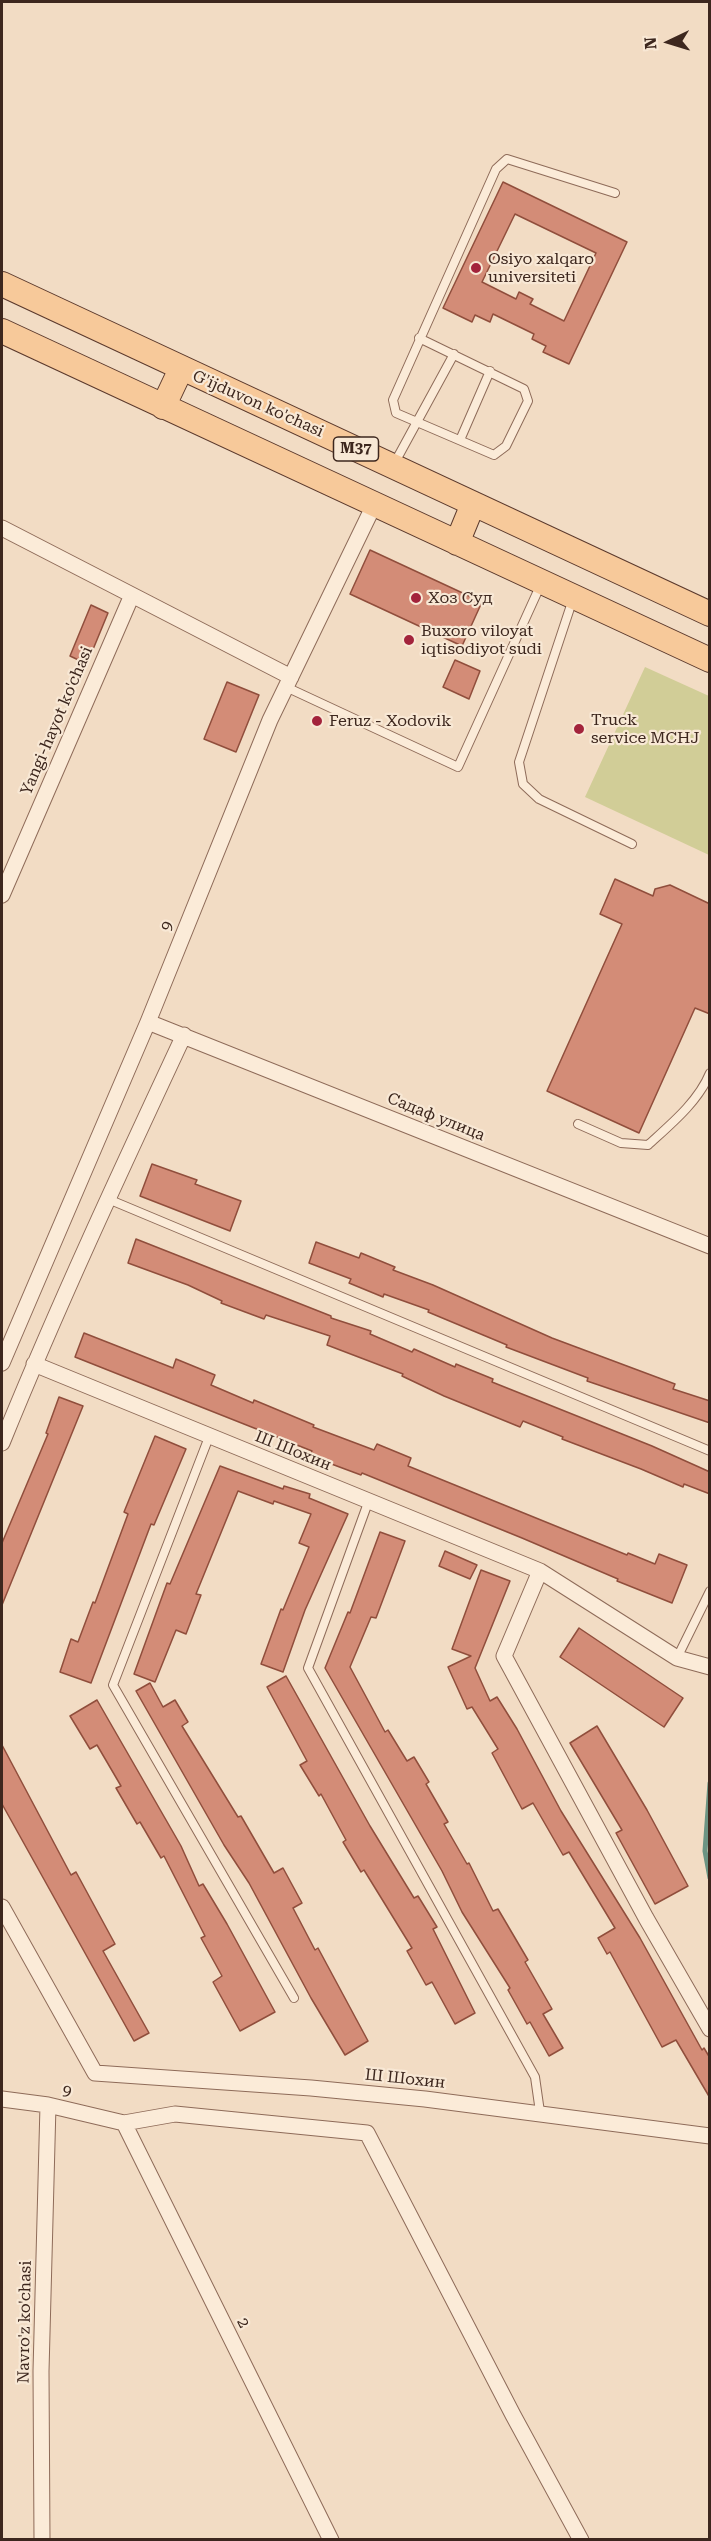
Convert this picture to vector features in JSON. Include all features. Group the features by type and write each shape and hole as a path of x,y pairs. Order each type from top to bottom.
{"main road":[{"name":"G'ijduvon ko'chasi","path":"2,284 710,615"},
{"name":"M37","path":"2,331 710,660"},
{"path":"163,407 181,369"},
{"path":"457,543 473,504"}],"street":[{"name":"9","path":"2,1364 148,1022 270,720 374,505"},
{"path":"2,528 132,595 288,682"},
{"name":"Yangi-hayot ko'chasi","path":"2,895 132,595"},
{"name":"Садаф улица","path":"148,1022 710,1246"},
{"path":"2,1443 107,1198 184,1035"},
{"name":"Ш Шохин","path":"34,1364 540,1570 677,1658 710,1668"},
{"path":"540,1570 504,1656 646,1918 710,2029"},
{"name":"Ш Шохин","path":"2,1907 95,2073 311,2088 540,2112 710,2136"},
{"name":"9","path":"2,2099 48,2105 124,2123"},
{"name":"Navro'z ko'chasi","path":"42,2540 41,2372 48,2105"},
{"path":"124,2123 175,2114 367,2133 513,2415 581,2540"},
{"name":"2","path":"124,2123 331,2540"}],"lane":[{"path":"419,338 525,389 528,401 506,446 494,455 396,412 393,400 419,338 496,169 507,159 615,193"},
{"path":"393,465 454,354"},
{"path":"460,440 490,371"},
{"path":"288,682 458,767 542,582"},
{"path":"573,598 519,762 523,784 538,800 632,844"},
{"path":"578,1124 621,1143 648,1145 678,1117 706,1082 710,1073"},
{"path":"107,1198 710,1451"},
{"path":"209,1437 113,1685 294,1998"},
{"path":"369,1500 308,1668 535,2077 540,2112"},
{"path":"677,1658 710,1591"}],"shaded area":[{"path":"645,667 709,696 709,855 585,797"}],"building":[{"name":"Osiyo xalqaro universiteti","path":"503,182 627,242 569,364 543,352 546,346 532,339 534,334 493,314 490,322 475,315 472,322 443,308","holes":["515,214 596,253 564,321 530,304 533,299 519,292 516,299 482,282"]},
{"name":"Хоз Суд","path":"370,550 482,602 462,646 350,594"},
{"path":"91,605 108,613 87,664 70,656"},
{"path":"455,660 480,671 469,699 443,687"},
{"path":"227,682 259,695 236,752 204,739"},
{"path":"615,879 653,896 655,889 670,885 710,904 710,1014 695,1008 639,1133 547,1091 622,924 600,914"},
{"path":"152,1164 197,1180 195,1184 241,1201 230,1231 140,1196"},
{"path":"136,1239 331,1316 331,1318 371,1331 370,1334 412,1352 414,1349 455,1367 456,1364 493,1379 492,1382 652,1446 710,1472 710,1494 684,1484 683,1487 523,1421 520,1427 444,1396 402,1376 403,1374 327,1345 330,1336 266,1315 264,1319 221,1303 222,1301 188,1285 128,1263"},
{"path":"316,1242 359,1258 361,1253 395,1267 393,1270 433,1285 552,1338 675,1384 673,1389 710,1401 710,1423 587,1381 588,1378 506,1347 507,1345 428,1312 429,1310 384,1294 383,1297 349,1283 351,1279 309,1263"},
{"path":"84,1333 173,1368 176,1359 215,1375 211,1385 253,1403 254,1400 314,1425 313,1427 374,1450 377,1444 411,1458 408,1466 627,1555 628,1553 655,1564 659,1554 687,1565 672,1603 522,1538 362,1473 361,1475 310,1456 312,1451 75,1357"},
{"path":"59,1397 83,1406 2,1605 2,1543 48,1434 46,1433"},
{"path":"155,1436 186,1449 154,1525 151,1524 91,1683 60,1672 71,1639 78,1642 93,1602 95,1603 128,1514 124,1512"},
{"path":"220,1466 283,1489 284,1486 310,1494 309,1498 348,1514 305,1610 283,1672 261,1664 281,1609 283,1610 309,1547 299,1543 311,1514 274,1501 273,1504 238,1491 196,1594 201,1595 186,1634 176,1630 155,1682 134,1674 167,1583 170,1584"},
{"path":"380,1532 405,1541 376,1618 371,1617 350,1667 385,1732 388,1730 407,1761 414,1757 429,1782 426,1784 448,1822 444,1824 467,1864 469,1863 493,1911 498,1909 528,1960 525,1962 552,2009 543,2014 563,2048 549,2056 530,2022 527,2024 508,1990 510,1988 462,1912 442,1871 325,1668 348,1612 350,1613"},
{"path":"445,1551 477,1565 470,1579 439,1566"},
{"path":"481,1570 510,1581 475,1668 490,1701 497,1697 517,1729 561,1811 640,1938 702,2050 704,2048 710,2058 710,2098 676,2040 662,2047 610,1952 607,1954 598,1938 615,1928 569,1852 563,1855 533,1803 522,1809 492,1753 498,1749 472,1707 467,1709 448,1667 471,1656 452,1649"},
{"path":"579,1628 683,1698 664,1727 560,1657"},
{"path":"286,1676 370,1826 414,1898 418,1896 437,1927 433,1929 475,2013 455,2024 432,1982 426,1985 407,1951 412,1948 364,1870 361,1872 343,1842 346,1840 321,1794 319,1796 300,1765 307,1761 267,1687"},
{"path":"150,1683 163,1707 175,1700 188,1722 182,1726 238,1817 241,1816 274,1873 283,1868 302,1903 293,1908 315,1950 318,1948 368,2041 345,2055 311,1998 249,1883 224,1845 136,1691"},
{"path":"97,1700 181,1846 199,1886 203,1884 275,2012 240,2031 213,1982 222,1976 201,1938 205,1936 164,1856 161,1858 140,1822 137,1824 116,1788 121,1786 97,1745 90,1749 70,1716"},
{"path":"597,1726 647,1810 688,1886 655,1904 616,1833 622,1830 570,1743"},
{"path":"2,1745 71,1875 76,1872 115,1944 103,1951 149,2033 134,2041 2,1804"}],"waterway":[{"path":"710,1783 705,1851 710,1878"}],"place":[{"name":"Osiyo xalqaro universiteti","path":"476,268"},
{"name":"Хоз Суд","path":"416,598"},
{"name":"Buxoro viloyat iqtisodiyot sudi","path":"409,640"},
{"name":"Feruz - Xodovik","path":"317,721"},
{"name":"Truck service MCHJ","path":"579,729"}]}
